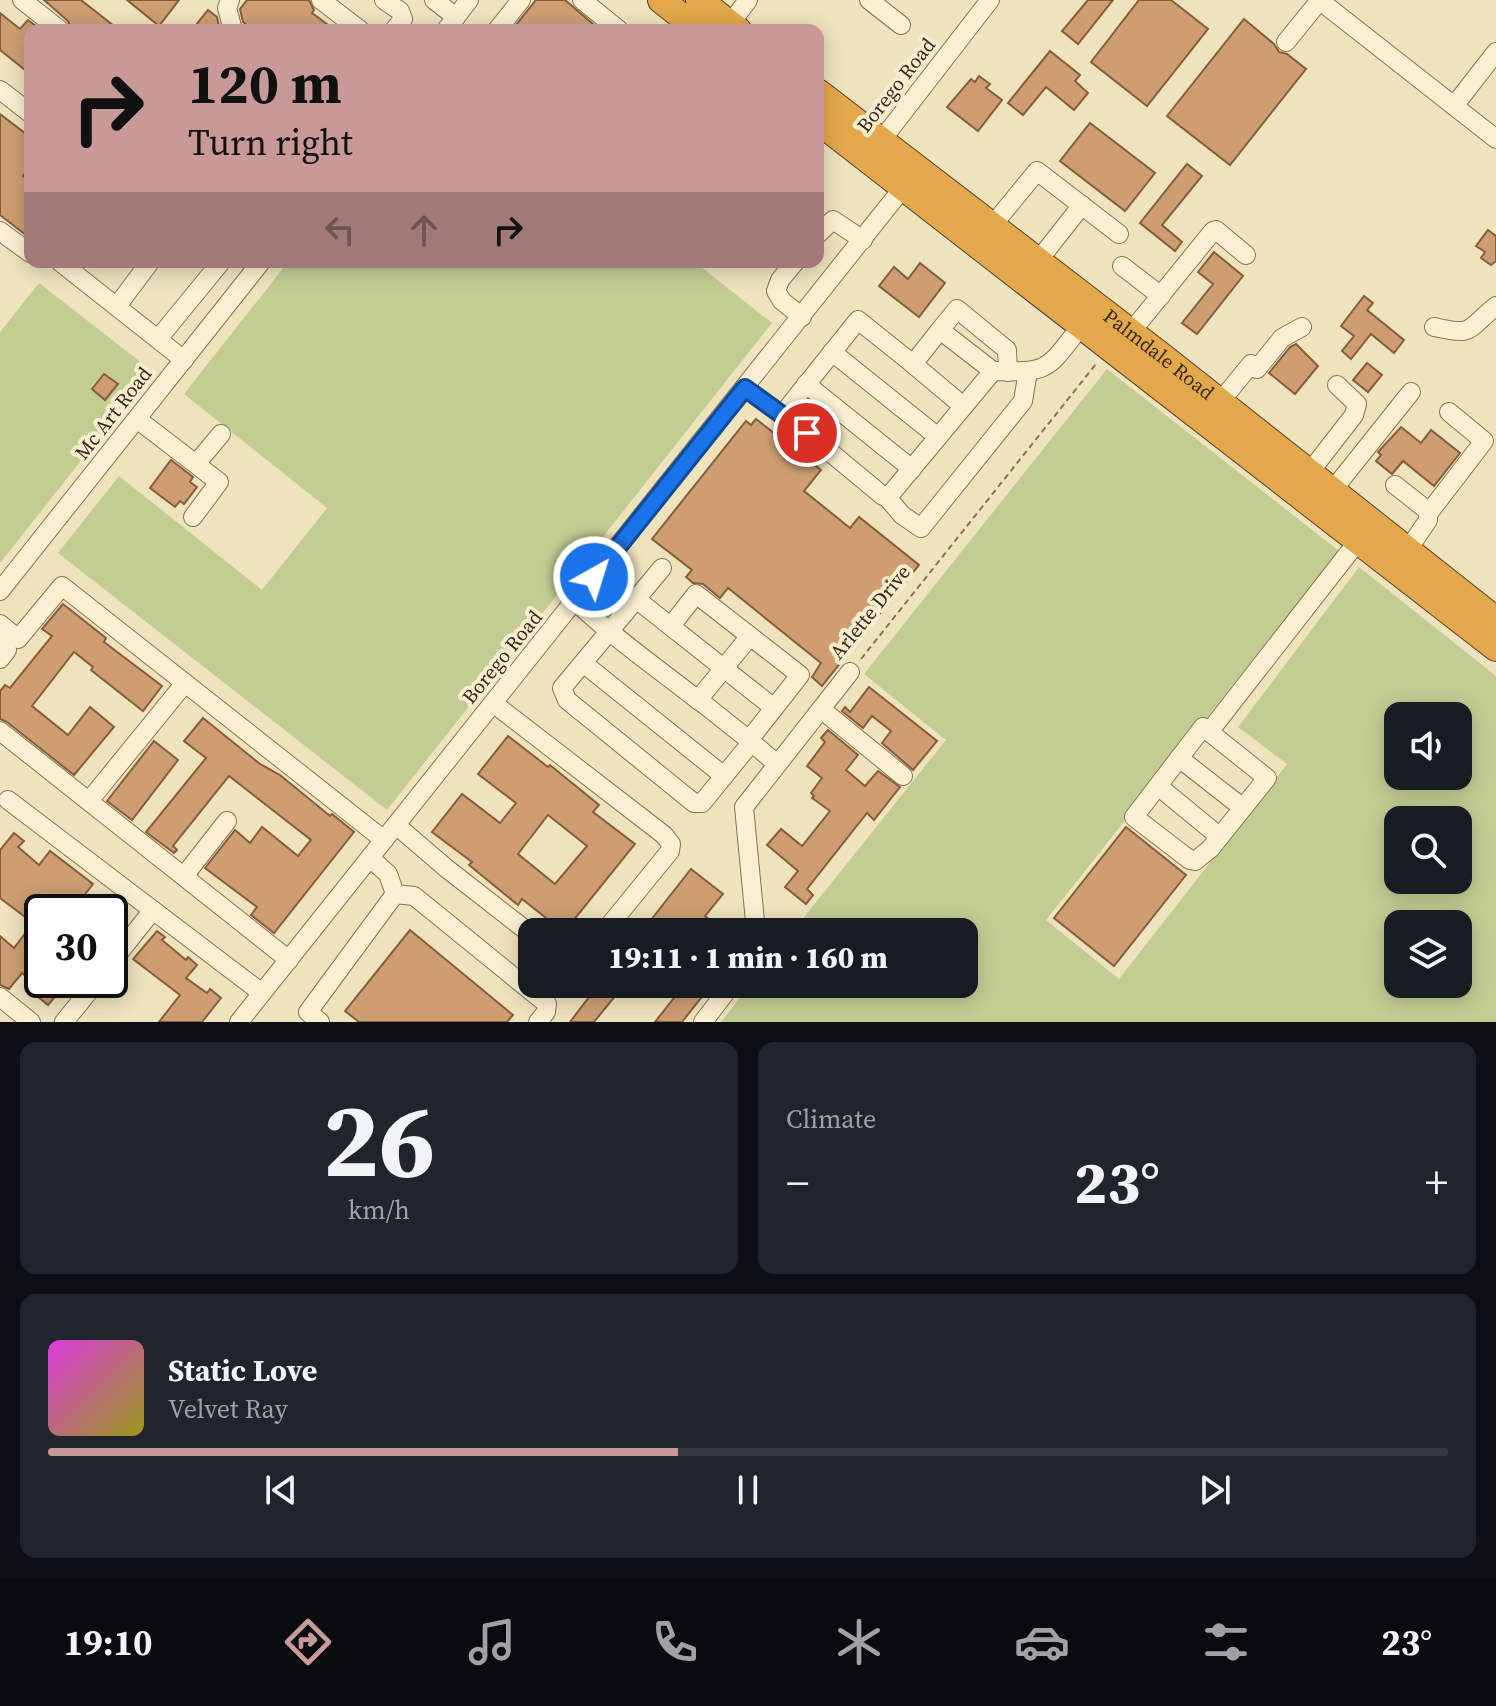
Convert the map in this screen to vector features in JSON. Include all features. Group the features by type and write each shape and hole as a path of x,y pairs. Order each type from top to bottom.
{"highway":[{"path":"661,0 691,24"},
{"path":"699,0 730,24"},
{"name":"Palmdale Road","path":"824,98 874,150 911,178 1081,326 1120,340 1220,402 1496,620"},
{"name":"Palmdale Road","path":"824,124 874,150"},
{"name":"Palmdale Road","path":"911,178 992,226 1038,261 1120,340 1358,541 1496,648"}],"street":[{"path":"22,0 52,24"},
{"path":"230,0 227,8 231,24"},
{"path":"321,0 352,24"},
{"path":"384,0 400,11 403,19 399,24"},
{"path":"434,0 451,24 469,0"},
{"path":"502,24 521,0"},
{"path":"582,0 612,24"},
{"path":"736,24 748,0"},
{"path":"869,0 901,25"},
{"name":"Borego Road","path":"874,150 990,0"},
{"path":"1286,42 1320,0 1496,139"},
{"path":"1454,106 1496,52"},
{"path":"0,90 24,108"},
{"path":"992,226 1037,171 1119,234"},
{"name":"Borego Road","path":"239,1022 911,178"},
{"path":"1038,261 1082,205"},
{"path":"824,228 833,220 863,240"},
{"path":"1120,340 1215,230 1246,255"},
{"path":"0,231 24,249"},
{"path":"1122,266 1161,296"},
{"path":"117,306 146,268"},
{"path":"158,339 216,268"},
{"name":"Mc Art Road","path":"0,591 256,268"},
{"path":"790,268 776,291 782,301 802,317"},
{"path":"86,270 117,306 184,360"},
{"path":"1434,327 1468,332 1496,306"},
{"path":"886,496 963,406 1000,372 1007,350 957,309 913,364"},
{"path":"782,415 858,320 963,406"},
{"path":"940,330 1000,372 1040,370 1050,364 1081,326"},
{"path":"1220,402 1251,364 1257,369 1282,338 1302,327"},
{"path":"832,352 938,437"},
{"path":"745,388 886,496 902,515 921,528 1023,401 1028,371"},
{"path":"806,384 912,469"},
{"path":"1309,473 1354,415 1357,404 1337,385"},
{"path":"1332,491 1411,392"},
{"path":"1428,514 1484,441 1449,412"},
{"path":"137,419 196,464 225,475 193,517"},
{"path":"196,464 221,434"},
{"path":"1395,485 1421,503 1428,514 1421,533 1407,551"},
{"path":"1209,732 1358,541"},
{"path":"662,568 562,688 567,700 694,803 702,803 800,675 696,594 671,626"},
{"path":"0,624 18,639 62,586 384,840"},
{"path":"636,599 774,708"},
{"path":"575,601 777,764"},
{"path":"698,700 750,636"},
{"path":"0,644 7,650 0,659"},
{"path":"583,663 724,776"},
{"name":"Arlette Drive","path":"755,918 744,807 850,672"},
{"path":"89,801 185,683"},
{"path":"493,703 664,835 671,844 670,851 615,918"},
{"path":"821,709 903,776"},
{"path":"1203,727 1209,732 1267,778 1220,837 1195,861 1134,817 1203,727"},
{"path":"0,731 289,960"},
{"path":"1179,758 1243,808"},
{"path":"1158,786 1220,837"},
{"path":"3,801 262,993"},
{"path":"184,876 227,821"},
{"path":"396,825 518,924"},
{"path":"370,858 388,874 395,894"},
{"path":"320,1022 308,1012 395,894"},
{"path":"395,894 414,896 547,1004 546,1012 538,1022"},
{"path":"128,941 153,910"},
{"path":"0,997 31,1022"},
{"path":"64,1022 83,998"},
{"path":"703,1022 721,998"}],"path":[{"name":"Arlette Drive","path":"850,672 1120,340"}],"green space":[{"path":"283,268 703,268 772,323 387,810 58,553 119,476 262,590 327,508 184,394"},
{"path":"39,283 152,371 0,563 0,332"},
{"path":"1107,369 1339,551 1046,920 1119,979 1287,764 1238,727 1359,567 1496,676 1496,1022 721,1022 740,998 978,998 978,918 803,918 946,740 864,674"}],"building":[{"path":"44,0 81,0 111,24 69,24"},
{"path":"127,0 179,0 161,24"},
{"path":"247,0 309,0 314,10 312,13 327,24 246,24 240,9"},
{"path":"536,0 565,0 593,24 517,24"},
{"path":"1088,0 1113,0 1078,44 1062,31"},
{"path":"1139,0 1171,0 1208,29 1147,106 1091,62"},
{"path":"208,10 217,17 219,24 197,24"},
{"path":"0,13 20,29 24,24 24,69 0,50"},
{"path":"1244,19 1279,52 1287,54 1306,69 1230,165 1167,116"},
{"path":"1050,51 1080,75 1075,81 1088,93 1074,110 1046,87 1023,115 1008,103"},
{"path":"979,76 990,84 986,88 1002,100 978,131 947,107 971,79 975,82"},
{"path":"0,114 24,132 24,233 0,215"},
{"path":"1090,123 1155,173 1125,211 1060,161"},
{"path":"1187,164 1202,176 1162,225 1182,242 1175,251 1140,223"},
{"path":"1488,230 1496,236 1496,261 1491,265 1481,258 1485,252 1476,246"},
{"path":"1214,252 1243,276 1197,334 1182,323 1213,284 1198,272"},
{"path":"920,263 945,283 919,317 879,286 894,267 908,279"},
{"path":"1364,296 1373,303 1367,310 1404,340 1394,353 1371,334 1351,359 1342,351 1354,336 1341,326"},
{"path":"1296,344 1318,366 1295,394 1269,373"},
{"path":"1367,363 1382,375 1368,392 1353,380"},
{"path":"104,374 118,384 105,400 92,389"},
{"path":"756,419 821,470 804,491 850,528 859,517 919,565 822,686 812,677 821,663 728,588 720,598 703,584 693,583 686,577 692,570 652,539 746,421 751,425"},
{"path":"1401,427 1421,443 1431,430 1460,453 1434,486 1403,461 1392,474 1376,461 1381,455 1378,452"},
{"path":"171,460 193,477 190,482 197,487 184,504 180,501 175,507 150,488"},
{"path":"63,604 106,638 104,642 162,686 143,711 91,670 93,667 74,652 32,706 68,735 90,707 114,727 74,775 0,719 0,691 5,685 10,688 52,636 42,629"},
{"path":"869,687 937,741 913,770 882,743 891,731 872,716 863,728 842,711 845,707 850,712"},
{"path":"203,718 354,832 274,933 251,915 257,907 205,868 235,830 250,843 262,827 298,856 311,840 229,776 173,846 177,850 174,853 146,832 206,758 184,741"},
{"path":"828,730 858,755 846,770 865,786 878,771 900,787 874,820 867,813 807,889 813,895 806,904 785,887 798,871 767,845 781,829 802,846 830,811 812,798 811,793 822,778 807,766 825,742 821,738"},
{"path":"508,736 599,805 593,812 635,844 575,918 546,918 522,899 518,905 469,865 472,862 432,832 462,794 500,823 516,803 478,774","holes":["548,815 587,846 555,884 518,854"]},
{"path":"154,741 178,760 132,820 107,801"},
{"path":"1126,827 1186,875 1114,966 1054,918"},
{"path":"14,833 24,841 18,847 39,865 50,851 93,884 85,894 24,894 24,916 0,898 0,850"},
{"path":"691,869 723,894 705,916 708,918 652,918"},
{"path":"410,930 513,1015 507,1022 359,1022 345,1011"},
{"path":"157,931 165,937 162,940 197,965 186,978 207,993 210,989 221,998 202,1022 159,1022 180,995 133,959"},
{"path":"24,935 24,975 22,973 9,989 0,985 0,936 14,948"},
{"path":"39,998 54,998 48,1005"},
{"path":"588,998 614,998 594,1022 570,1022"},
{"path":"674,998 701,998 682,1022 655,1022"}],"route":[{"path":"594,577 745,388 807,433"}]}
